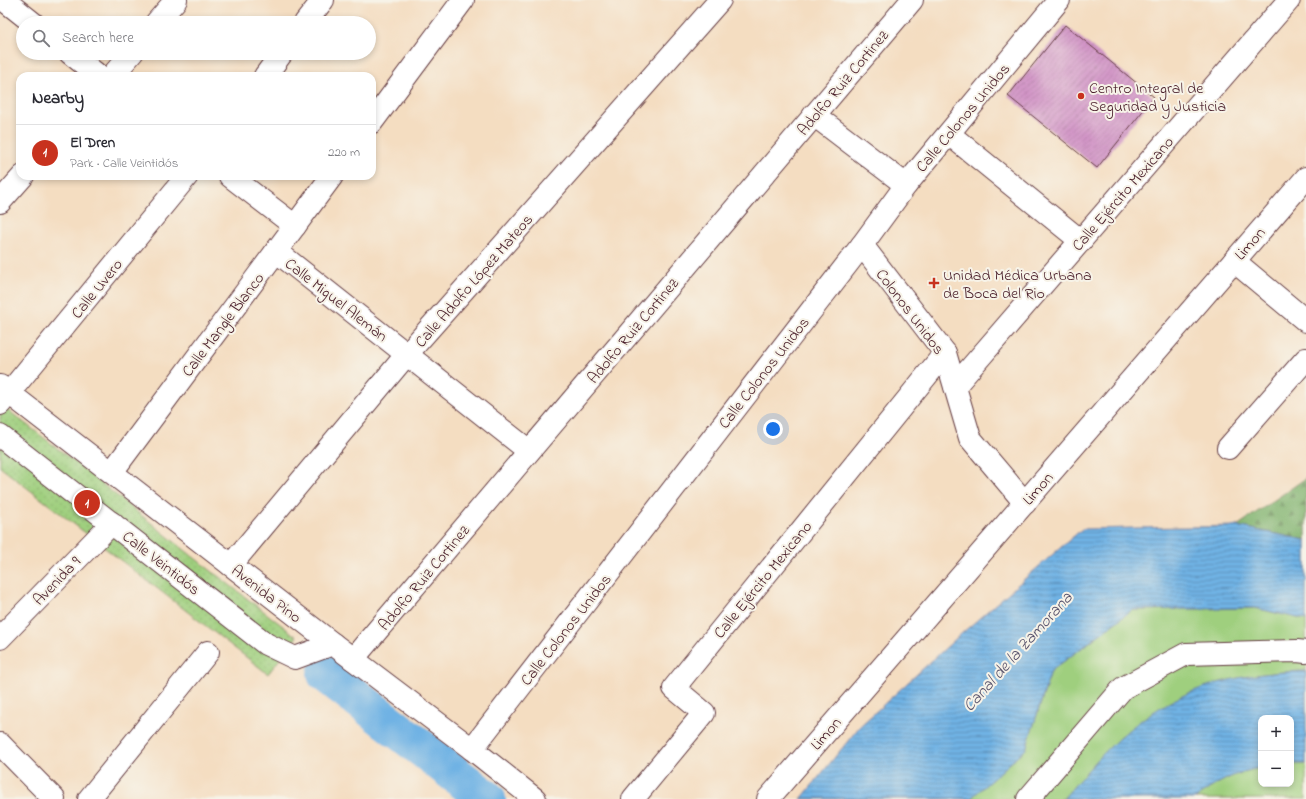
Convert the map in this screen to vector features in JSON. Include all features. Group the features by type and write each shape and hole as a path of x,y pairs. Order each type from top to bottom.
{"street":[{"path":"4,0 23,16"},
{"path":"162,16 176,0"},
{"path":"310,16 323,0"},
{"path":"376,117 463,0"},
{"name":"Calle Adolfo López Mateos","path":"231,564 407,354 720,0"},
{"name":"Adolfo Ruiz Cortinez","path":"353,659 912,0"},
{"name":"Calle Colonos Unidos","path":"472,749 862,245 906,185 950,134 1059,0"},
{"name":"Calle Ejército Mexicano","path":"954,386 1289,0"},
{"path":"79,60 94,72"},
{"path":"115,72 126,60"},
{"path":"268,72 277,60"},
{"path":"814,115 906,185"},
{"path":"950,134 1081,241"},
{"name":"Limon","path":"768,799 1306,178"},
{"path":"0,202 19,180"},
{"name":"Calle Uvero","path":"3,396 184,180"},
{"path":"235,180 294,226"},
{"name":"Calle Mangle Blanco","path":"112,472 329,180"},
{"name":"Colonos Unidos","path":"862,245 945,353 970,438 1025,503"},
{"name":"Calle Miguel Alemán","path":"276,251 529,451"},
{"path":"1234,260 1306,321"},
{"name":"Calle Ejército Mexicano","path":"633,799 704,713 674,688 945,353"},
{"path":"1228,448 1306,359"},
{"name":"Avenida Pino","path":"3,396 112,472 332,644 472,749 535,799"},
{"name":"Calle Veintidós","path":"0,436 266,644 296,658 332,644"},
{"name":"Avenida 9","path":"0,638 112,523"},
{"path":"89,799 208,652"},
{"path":"1028,799 1123,688 1186,654 1306,652"},
{"path":"0,744 54,799"}],"green space":[{"path":"0,404 297,637 268,674 0,467"},
{"path":"1306,478 1306,540 1237,526"},
{"path":"1255,608 1306,620 1306,671 1253,675 1228,680 1204,687 1159,708 1137,723 1116,741 1095,762 1063,799 970,799 1026,749 1051,671 1132,610"},
{"path":"1294,764 1306,764 1306,799 1195,799 1226,779 1258,769 1258,787 1294,787"}],"water":[{"name":"Canal de la Zamorana","path":"1237,526 1306,540 1306,620 1255,608 1132,610 1051,671 1026,749 970,799 801,799 860,726 961,634 1082,529"},
{"path":"1306,671 1306,764 1294,764 1294,715 1258,715 1258,769 1243,772 1226,779 1195,799 1063,799 1095,762 1116,741 1137,723 1159,708 1204,687 1253,675"}],"building":[{"name":"Centro Integral de Seguridad y Justicia","path":"1065,25 1154,97 1097,168 1008,96"}],"waterway":[{"path":"326,674 487,799"}],"place":[{"name":"Centro Integral de Seguridad y Justicia","path":"1081,96"},
{"name":"Unidad Médica Urbana de Boca del Rio","path":"934,283"},
{"name":"El Dren","path":"87,503"}]}
